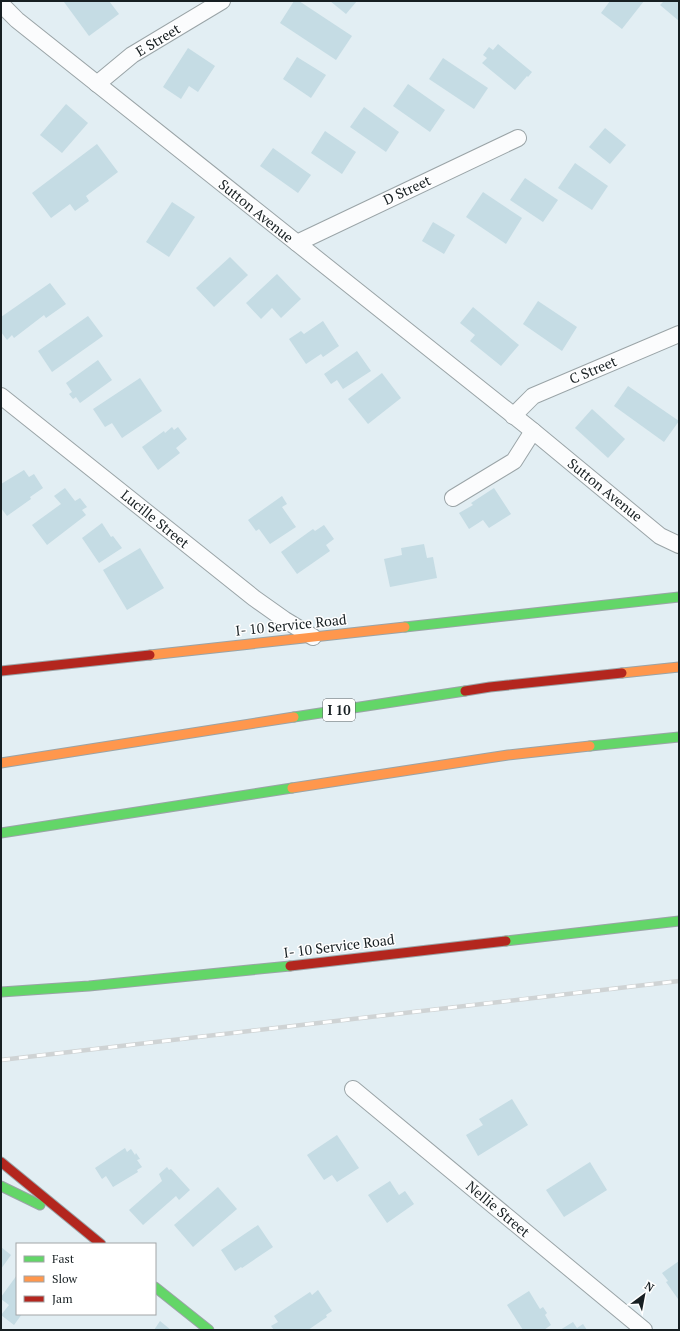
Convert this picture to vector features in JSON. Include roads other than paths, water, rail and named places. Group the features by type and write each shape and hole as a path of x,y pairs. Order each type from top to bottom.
{"main road":[{"name":"I- 10 Service Road","path":"1,671 679,596"},
{"name":"I 10","path":"1,763 490,687 679,667"},
{"path":"1,833 508,755 679,738"},
{"name":"I- 10 Service Road","path":"1,992 89,986 265,969 679,921"},
{"path":"1,1162 100,1243"},
{"path":"1,1186 70,1219"},
{"path":"156,1288 209,1330"}],"street":[{"name":"E Street","path":"97,84 132,55 222,1"},
{"name":"Sutton Avenue","path":"1,4 17,20 533,431 660,536 679,545"},
{"name":"D Street","path":"297,243 518,138"},
{"name":"C Street","path":"513,416 533,396 679,334"},
{"name":"Lucille Street","path":"1,396 254,598 285,620 313,637"},
{"path":"453,498 514,461 533,431"},
{"name":"Nellie Street","path":"353,1089 644,1330"}],"railway":[{"path":"1,1060 679,981"}]}
